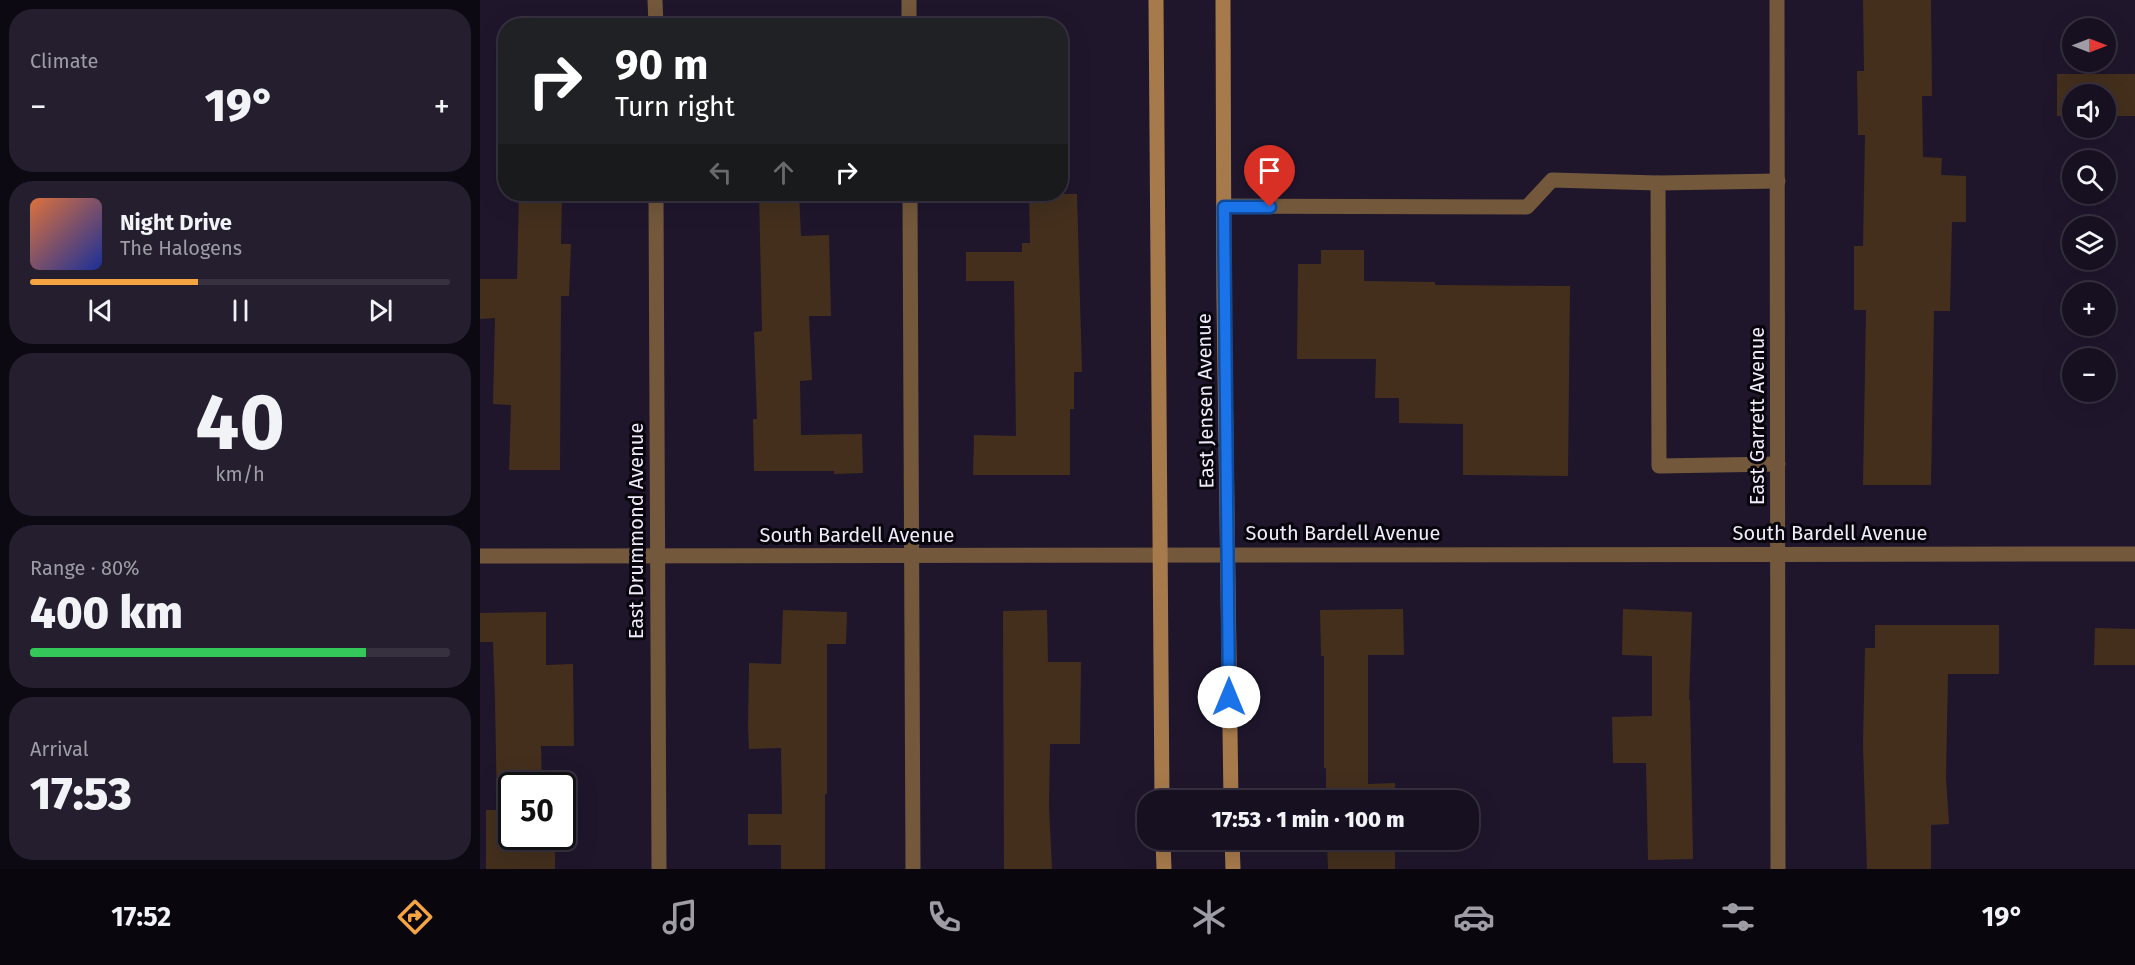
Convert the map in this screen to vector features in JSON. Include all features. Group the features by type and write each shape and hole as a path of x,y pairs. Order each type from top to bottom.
{"main road":[{"path":"1156,0 1162,790"},
{"name":"East Jensen Avenue","path":"1223,0 1231,790"},
{"path":"1163,850 1164,869"},
{"path":"1232,850 1233,869"}],"street":[{"path":"656,0 656,18"},
{"path":"909,0 909,18"},
{"name":"East Garrett Avenue","path":"1777,0 1778,869"},
{"path":"1224,207 1527,207 1552,180 1658,183 1778,181"},
{"path":"1658,183 1659,466 1778,464"},
{"name":"East Drummond Avenue","path":"656,201 659,869"},
{"path":"909,201 913,869"},
{"name":"South Bardell Avenue","path":"480,556 2135,554"}],"building":[{"path":"1863,0 1931,0 1932,96 1922,96 1923,157 1942,158 1941,175 1966,176 1966,222 1952,222 1950,311 1934,311 1931,485 1863,485 1866,310 1854,310 1854,246 1863,246 1865,135 1858,135 1857,71 1864,71"},
{"path":"2057,74 2135,74 2135,116 2116,116 2116,84 2062,84 2062,116 2057,116"},
{"path":"1068,194 1077,194 1082,372 1074,372 1074,409 1070,409 1070,475 973,475 974,435 1016,436 1014,281 966,281 966,252 1022,252 1022,243 1030,243 1029,201 1068,201"},
{"path":"519,201 562,201 561,244 571,244 569,296 561,296 560,470 509,470 511,405 493,404 495,318 480,319 480,279 517,279"},
{"path":"759,201 799,201 801,236 829,235 831,316 809,316 812,380 800,381 801,435 862,434 863,473 754,471 753,419 757,419 754,332 762,331"},
{"path":"1321,250 1364,250 1364,281 1435,282 1435,285 1570,286 1568,476 1463,475 1463,424 1399,423 1399,398 1375,398 1376,359 1297,359 1298,264 1321,264"},
{"path":"1403,609 1404,655 1368,655 1368,784 1395,783 1395,790 1326,790 1324,656 1321,656 1320,610"},
{"path":"1623,609 1692,612 1689,700 1693,859 1648,860 1646,763 1613,763 1612,717 1652,716 1652,656 1622,655"},
{"path":"783,610 847,612 846,644 827,644 825,869 781,869 781,845 748,845 748,814 782,814 781,748 749,749 748,725 749,663 781,664"},
{"path":"1047,610 1048,662 1081,662 1080,744 1050,744 1049,806 1052,869 1004,869 1003,611"},
{"path":"546,612 546,665 573,664 574,746 541,746 542,772 498,772 498,850 555,850 555,869 486,869 486,810 497,810 495,701 493,642 480,642 480,613"},
{"path":"1875,625 1999,625 1999,674 1948,674 1946,778 1949,824 1931,825 1931,869 1867,869 1863,746 1865,648 1875,648"},
{"path":"2095,628 2135,629 2135,665 2094,665"},
{"path":"1327,850 1395,850 1395,869 1328,869"}],"route":[{"path":"1229,697 1224,207 1270,207"}]}
